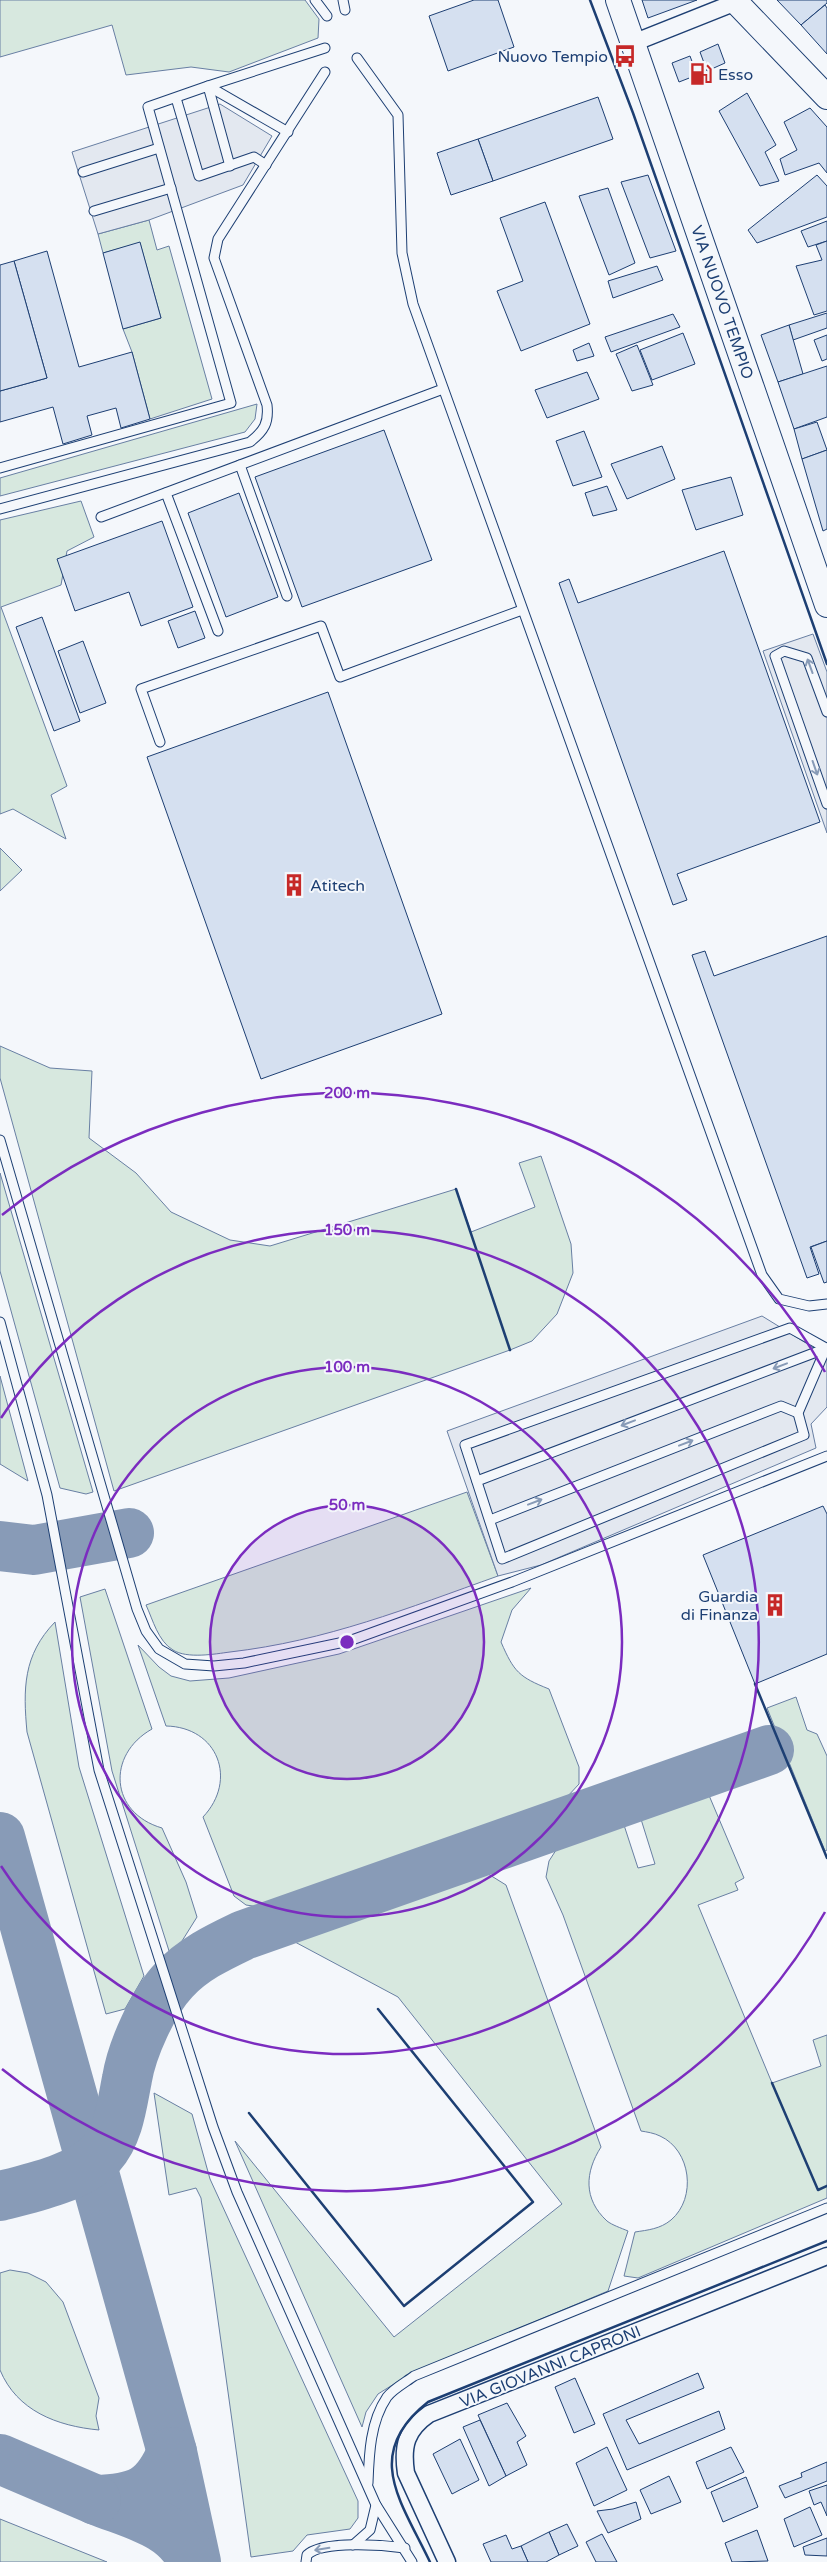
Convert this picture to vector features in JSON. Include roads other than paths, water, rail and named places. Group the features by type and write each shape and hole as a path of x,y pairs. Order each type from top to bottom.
{"street":[{"name":"VIA NUOVO TEMPIO","path":"618,0 827,605"},
{"path":"633,43 735,1 827,96"},
{"name":"VIA GIOVANNI CAPRONI","path":"447,2562 406,2473 404,2457 406,2442 414,2424 429,2414 827,2256"}],"lane":[{"path":"315,0 327,16"},
{"path":"343,0 345,10"},
{"path":"0,468 231,403 148,107 326,48"},
{"path":"357,58 398,114 402,253 413,304 762,1275 779,1299 809,1306 827,1304"},
{"path":"0,509 250,442 264,431 268,415 267,405 214,258 218,239 325,72"},
{"path":"208,86 288,132"},
{"path":"208,86 230,166"},
{"path":"176,98 200,176 254,157 266,165"},
{"path":"83,172 159,148"},
{"path":"94,211 170,188"},
{"path":"101,517 443,389"},
{"path":"240,465 287,596"},
{"path":"166,493 218,631"},
{"path":"160,742 140,689 321,626 340,676 522,610"},
{"path":"827,712 807,658 784,650 776,656 827,804"},
{"path":"0,1140 137,1609 146,1631 159,1649 185,1664 214,1666 244,1662 349,1641 512,1582 827,1456"},
{"path":"0,1322 47,1496 99,1770 213,2128 237,2192 376,2505 405,2548 412,2562"},
{"path":"790,1328 826,1348 798,1413 804,1435 502,1559 465,1445 790,1328"},
{"path":"477,1481 826,1348"},
{"path":"490,1520 781,1406 798,1413"},
{"path":"368,2486 370,2448 376,2424 388,2397 414,2376 827,2208"},
{"path":"353,2545 370,2530 376,2505"},
{"path":"306,2562 307,2555 311,2551 353,2545 405,2548"}],"place":[{"name":"Nuovo Tempio","path":"625,56"},
{"name":"Esso","path":"701,74"},
{"name":"Atitech","path":"294,885"},
{"name":"Guardia di Finanza","path":"775,1605"}]}
